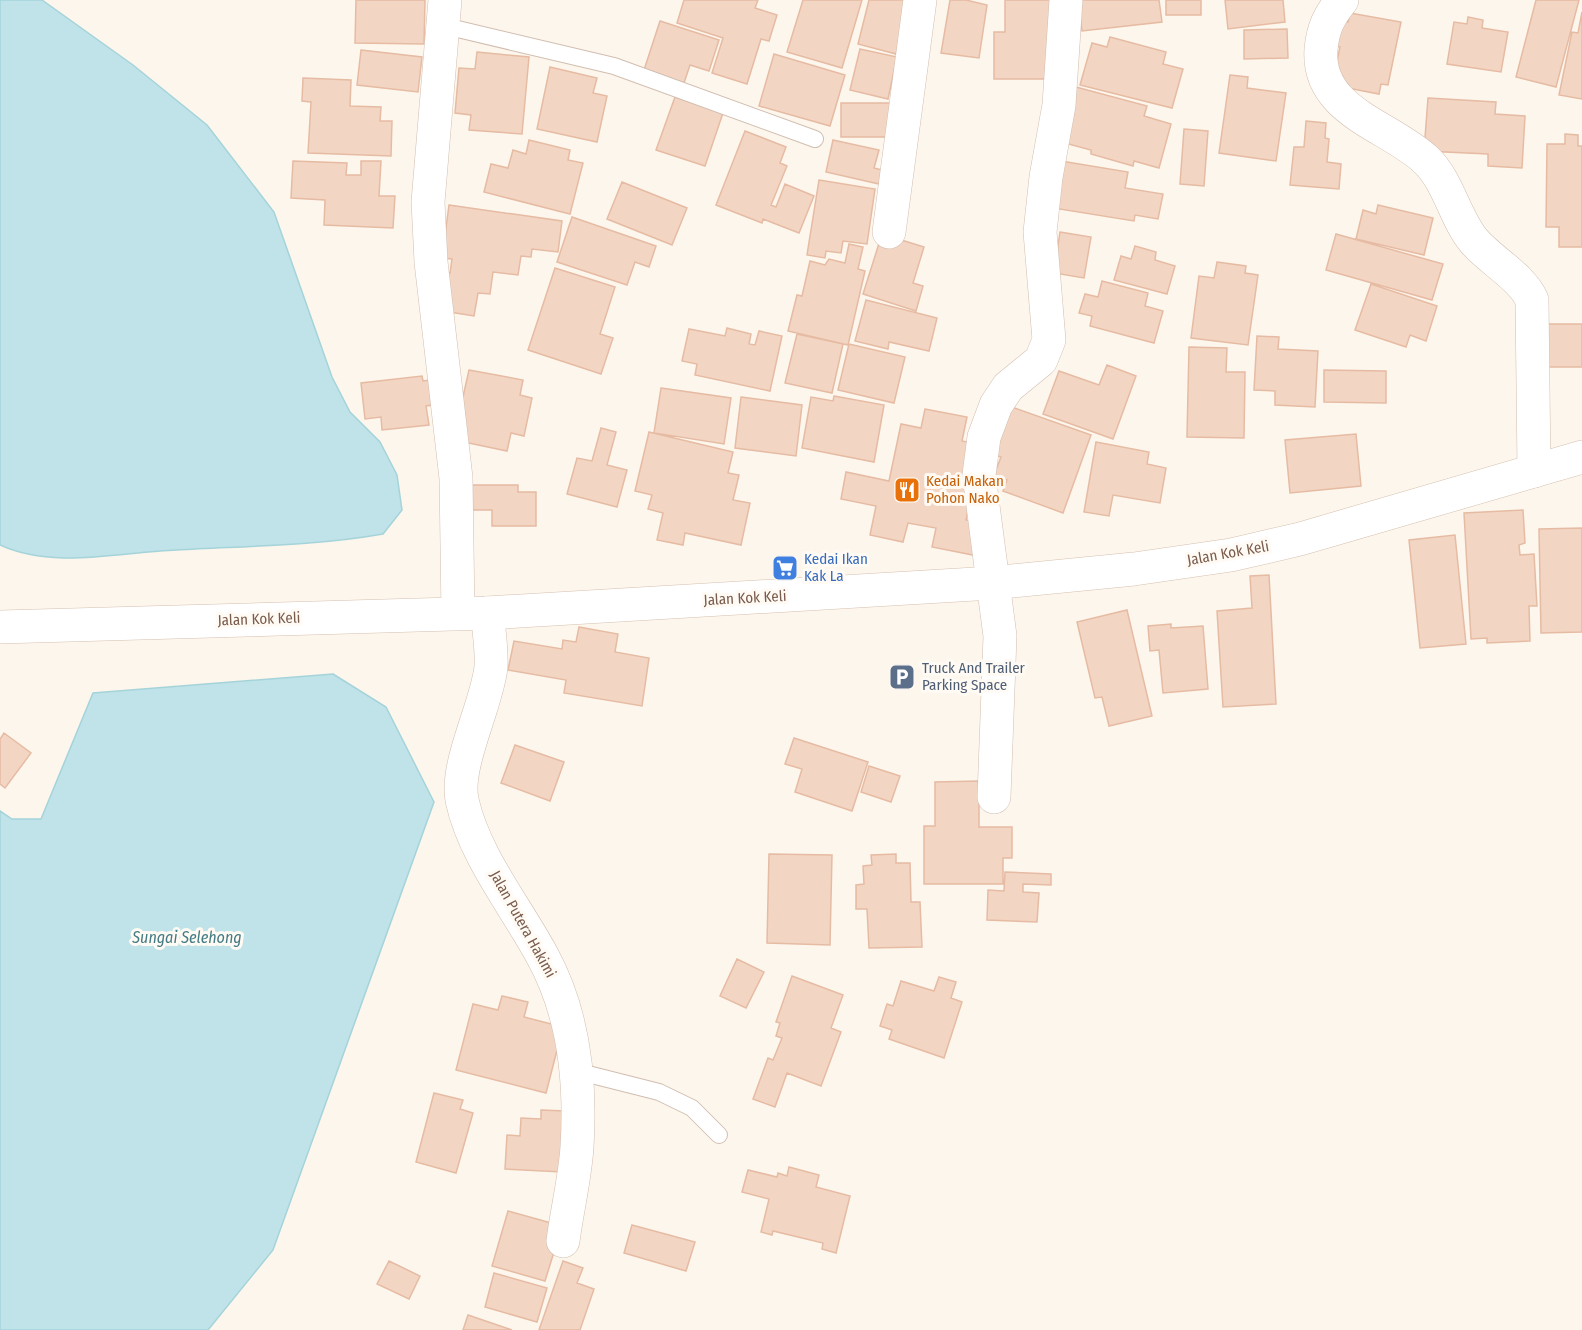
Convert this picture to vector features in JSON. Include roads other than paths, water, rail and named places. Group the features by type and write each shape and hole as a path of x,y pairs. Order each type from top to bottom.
{"street":[{"path":"890,232 920,0"},
{"path":"994,797 1000,636 979,475 984,437 996,405 1008,387 1041,360 1049,340 1040,232 1046,177 1059,105 1066,0"},
{"path":"1342,0 1325,23 1322,35 1321,71 1332,92 1346,107 1414,149 1427,160 1445,187 1473,240 1524,287 1532,300 1534,471"},
{"name":"Jalan Putera Hakimi","path":"445,13 431,149 428,202 430,262 473,613 491,667 462,778 462,799 490,866 543,957 559,990 570,1030 576,1071 577,1148 563,1241"},
{"name":"Jalan Kok Keli","path":"0,627 473,613 992,583 1134,569 1231,555 1300,539 1582,456"}],"lane":[{"path":"445,13 614,66 815,139"},
{"path":"576,1071 659,1092 692,1108 718,1135"}],"water":[{"path":"0,0 42,0 133,65 207,125 274,212 332,377 350,412 380,442 397,475 402,510 383,534 306,543 155,551 87,558 42,557 0,545"},
{"name":"Sungai Selehong","path":"333,674 386,707 434,802 273,1250 208,1330 0,1330 0,811 12,819 41,819 93,693"}],"place":[{"name":"Kedai Makan Pohon Nako","path":"907,490"},
{"name":"Kedai Ikan Kak La","path":"785,568"},
{"name":"Truck And Trailer Parking Space","path":"902,677"}]}
